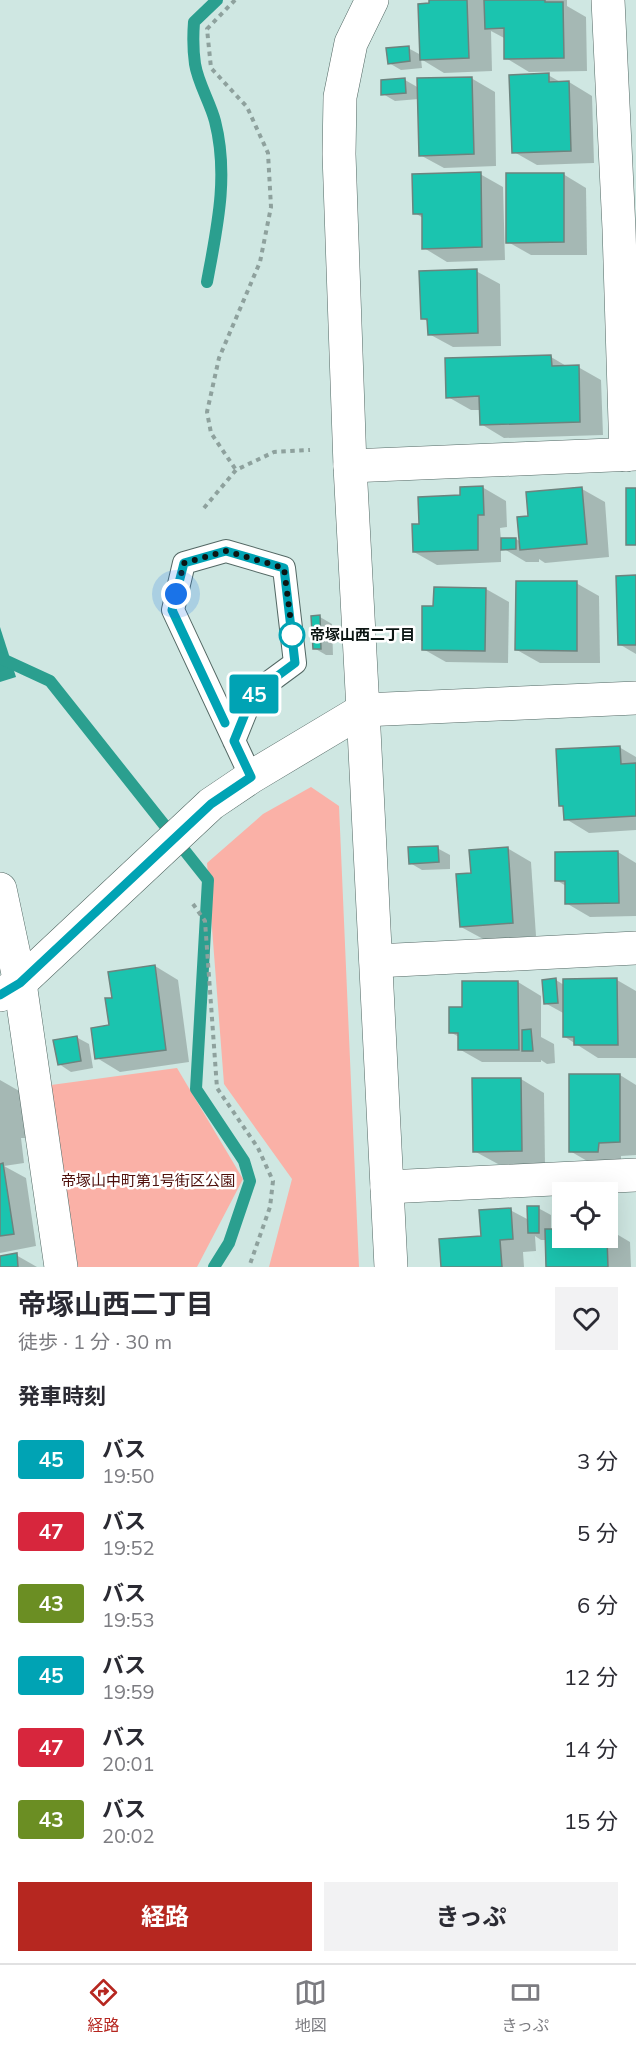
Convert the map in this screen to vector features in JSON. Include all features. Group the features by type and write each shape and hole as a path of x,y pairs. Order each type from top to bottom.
{"street":[{"path":"372,0 351,43 340,97 339,154 350,457 391,1267"},
{"path":"350,457 631,454 628,229 608,0"},
{"path":"10,989 211,804 251,777 363,710 636,698"},
{"path":"0,889 10,989 61,1267"},
{"path":"376,961 636,948"},
{"path":"387,1187 636,1175"}],"lane":[{"path":"234,741 253,694 295,663 284,568 226,551 184,563 172,610 251,777"}],"path":[{"path":"235,0 207,29 211,68 247,107 268,153 271,207 260,262 219,358 207,412 211,433 236,470"},
{"path":"204,508 236,470 274,452 350,457"},
{"path":"193,904 205,921 217,1088 258,1148 273,1180 270,1207 249,1267"}],"green space":[{"path":"311,787 339,806 359,1267 269,1267 292,1179 224,1084 207,863 263,814"},
{"name":"帝塚山中町第1号街区公園","path":"177,1068 243,1179 197,1267 78,1267 51,1085"}],"shaded area":[{"path":"0,627 16,677 0,682"}],"building":[{"path":"429,0 467,0 469,58 420,60 418,4 429,3"},
{"path":"484,0 563,2 564,58 504,59 504,28 485,29"},
{"path":"409,46 410,61 388,64 386,48"},
{"path":"549,73 549,82 569,81 571,151 512,153 509,75"},
{"path":"472,77 474,154 419,156 417,78"},
{"path":"405,78 406,93 381,95 381,80"},
{"path":"481,172 482,247 422,249 422,214 413,214 412,174"},
{"path":"506,173 564,173 564,242 506,243"},
{"path":"477,269 478,333 428,335 427,319 421,319 419,271"},
{"path":"551,355 552,366 579,365 580,422 480,425 479,396 446,398 445,358"},
{"path":"483,486 484,515 478,515 478,550 413,552 412,524 419,524 418,497 460,495 460,487"},
{"path":"582,487 587,544 520,550 517,517 528,516 526,492"},
{"path":"626,488 636,488 636,545 626,545"},
{"path":"501,538 516,538 516,549 501,550"},
{"path":"636,575 636,645 618,645 616,576"},
{"path":"516,581 577,581 577,651 515,650"},
{"path":"434,587 486,588 485,651 422,650 422,606 433,606"},
{"path":"320,615 321,649 313,649 311,616"},
{"path":"620,746 621,764 636,763 636,816 564,820 563,806 559,806 556,749"},
{"path":"438,846 439,862 409,864 408,847"},
{"path":"508,847 513,923 460,927 456,874 471,873 469,850"},
{"path":"618,851 619,903 565,904 565,881 555,881 555,852"},
{"path":"155,965 166,1050 95,1059 91,1028 109,1025 105,998 112,998 108,972"},
{"path":"556,978 558,1003 544,1004 542,980"},
{"path":"617,978 618,1045 574,1045 574,1037 563,1037 563,979"},
{"path":"462,981 518,981 519,1050 458,1050 458,1033 449,1033 449,1007 462,1007"},
{"path":"531,1029 533,1051 522,1051 522,1030"},
{"path":"77,1036 81,1061 58,1065 53,1040"},
{"path":"569,1074 620,1074 620,1142 599,1143 598,1152 569,1152"},
{"path":"472,1078 521,1078 522,1151 473,1152"},
{"path":"3,1163 14,1234 0,1236 0,1164"},
{"path":"527,1206 539,1206 539,1233 528,1233"},
{"path":"511,1208 513,1239 500,1240 502,1267 441,1267 439,1239 481,1236 479,1210"},
{"path":"545,1229 552,1229 552,1248 607,1248 608,1267 546,1267"},
{"path":"17,1253 18,1267 0,1267 0,1256"}],"waterway":[{"path":"207,282 220,202 221,162 215,121 197,71 193,32 194,22 217,0"},
{"path":"0,658 50,681 208,880 196,1089 244,1161 250,1181 229,1243 214,1267"}],"bus line":[{"name":"45","path":"0,995 20,983 211,804 251,777 234,741 253,694 295,663 284,568 226,551 184,563 172,610 225,723"}],"place":[{"name":"帝塚山西二丁目","path":"292,635"}],"route":[{"path":"176,594 184,563 226,551 284,568 293,639 292,635"}]}
